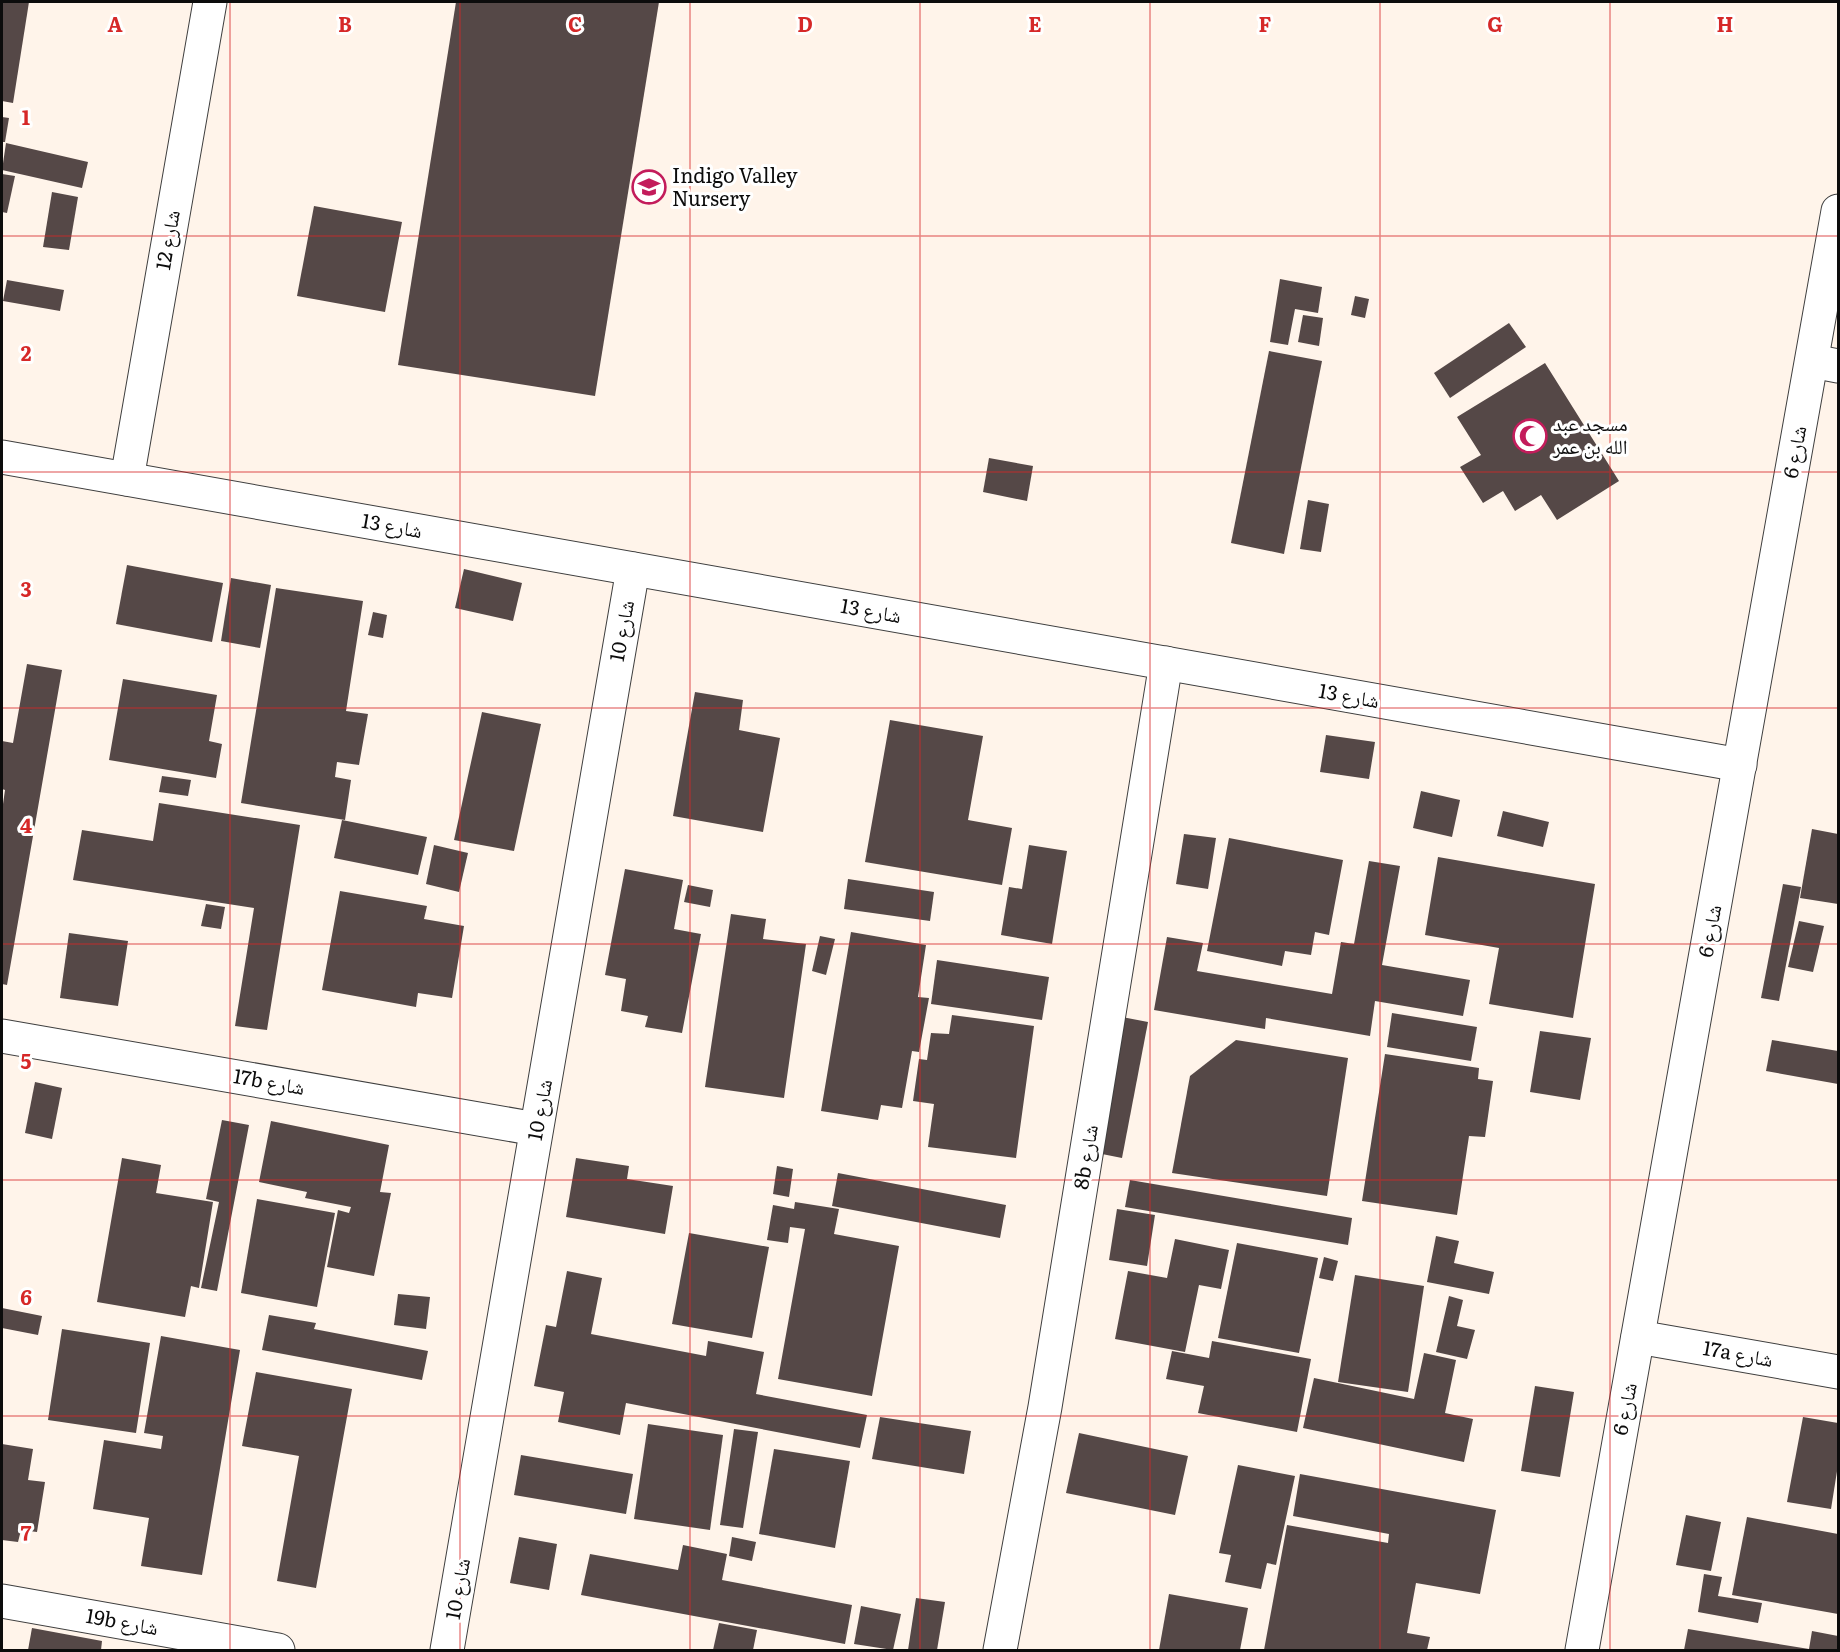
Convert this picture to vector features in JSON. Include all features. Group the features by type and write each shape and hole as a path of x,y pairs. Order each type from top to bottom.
{"street":[{"name":"شارع 12","path":"127,480 210,2"},
{"name":"شارع 6","path":"1582,1650 1740,765 1825,363 1839,211"},
{"name":"شارع 13","path":"2,457 1740,765"},
{"name":"شارع 10","path":"447,1650 633,569"},
{"name":"8b شارع","path":"1000,1650 1049,1384 1166,663"},
{"name":"17b شارع","path":"2,1036 536,1129"},
{"name":"17a شارع","path":"1638,1337 1839,1371"},
{"name":"19b شارع","path":"2,1601 278,1650"}],"building":[{"path":"2,2 29,2 13,103 2,101"},
{"path":"456,2 659,2 595,396 398,365"},
{"path":"2,117 9,118 5,142 2,142"},
{"path":"6,143 88,162 82,188 2,170"},
{"path":"2,174 15,176 7,213 2,212"},
{"path":"52,192 78,197 69,250 43,247"},
{"path":"314,206 402,222 385,312 297,296"},
{"path":"1280,279 1322,287 1318,313 1295,309 1288,345 1270,342"},
{"path":"7,280 64,290 60,311 3,301"},
{"path":"1355,296 1369,299 1365,318 1351,315"},
{"path":"1303,315 1323,318 1319,346 1298,342"},
{"path":"1509,323 1526,347 1450,398 1434,373"},
{"path":"1269,351 1322,361 1284,554 1231,543"},
{"name":"مسجد عبد الله بن عمر","path":"1545,363 1619,481 1557,520 1541,495 1515,511 1503,491 1483,503 1460,467 1481,455 1457,417"},
{"path":"989,458 1033,466 1027,501 983,492"},
{"path":"1308,500 1329,504 1321,552 1300,549"},
{"path":"127,565 223,583 212,642 116,624"},
{"path":"464,569 522,583 513,621 455,608"},
{"path":"231,578 271,585 260,648 221,641"},
{"path":"276,588 363,601 346,711 368,714 359,765 337,762 335,777 351,780 345,820 241,803"},
{"path":"373,612 387,615 383,638 368,635"},
{"path":"27,664 62,670 7,985 2,984 2,811 5,790 2,789 2,741 13,743"},
{"path":"123,679 217,695 209,741 222,744 216,778 109,760"},
{"path":"695,692 743,700 739,730 780,738 763,832 673,816"},
{"path":"482,712 541,724 514,851 454,840"},
{"path":"890,720 983,736 968,820 1012,828 1002,885 865,862"},
{"path":"1326,735 1375,742 1369,779 1320,772"},
{"path":"162,776 191,780 188,796 159,792"},
{"path":"1421,791 1460,800 1452,837 1413,828"},
{"path":"159,803 300,825 267,1030 235,1026 254,908 73,880 82,830 153,841"},
{"path":"1503,811 1549,822 1543,847 1497,836"},
{"path":"342,820 427,837 418,875 334,858"},
{"path":"1812,829 1838,834 1838,904 1800,898"},
{"path":"1184,834 1216,838 1208,889 1176,884"},
{"path":"1229,838 1343,860 1329,935 1315,932 1311,955 1285,951 1282,966 1207,951"},
{"path":"434,845 468,853 459,892 426,884"},
{"path":"1029,845 1067,851 1052,944 1001,935 1009,887 1022,889"},
{"path":"1438,857 1595,884 1573,1018 1489,1004 1499,948 1425,935"},
{"path":"1369,861 1400,866 1382,965 1470,980 1463,1016 1375,1001 1370,1036 1266,1018 1265,1029 1154,1010 1167,937 1203,943 1197,971 1332,994 1341,942 1354,944"},
{"path":"625,869 683,880 674,929 701,934 682,1033 645,1027 648,1016 621,1011 626,979 605,975"},
{"path":"848,879 934,892 930,921 844,909"},
{"path":"1783,884 1801,887 1779,1001 1761,998"},
{"path":"688,885 713,890 710,907 684,902"},
{"path":"340,891 427,906 424,919 464,926 452,998 418,993 416,1007 322,990"},
{"path":"206,904 225,907 221,929 201,926"},
{"path":"731,914 766,919 763,939 806,944 784,1098 705,1087"},
{"path":"1799,921 1824,926 1813,972 1788,967"},
{"path":"851,932 926,945 918,997 929,998 919,1052 912,1051 902,1108 881,1105 878,1120 821,1111"},
{"path":"69,933 128,941 118,1006 60,998"},
{"path":"820,936 835,939 826,975 812,971"},
{"path":"937,960 1049,977 1042,1020 931,1004"},
{"path":"1392,1013 1477,1027 1471,1061 1387,1047"},
{"path":"952,1015 1034,1026 1016,1158 928,1147 934,1104 913,1101 919,1059 927,1060 931,1033 949,1034"},
{"path":"1122,1017 1148,1022 1122,1158 1097,1153"},
{"path":"1540,1031 1591,1038 1580,1100 1530,1092"},
{"path":"1236,1040 1348,1058 1327,1196 1172,1173 1190,1076"},
{"path":"1772,1040 1838,1051 1838,1084 1766,1071"},
{"path":"1385,1054 1479,1068 1478,1079 1493,1081 1485,1137 1469,1136 1457,1215 1362,1201"},
{"path":"35,1082 62,1088 52,1139 25,1133"},
{"path":"222,1120 249,1125 217,1291 201,1288 219,1202 206,1199"},
{"path":"271,1121 389,1145 380,1192 391,1193 374,1276 327,1267 338,1210 349,1213 351,1207 305,1198 307,1192 259,1182"},
{"path":"122,1158 161,1165 156,1193 213,1202 199,1288 191,1286 185,1317 97,1302"},
{"path":"576,1158 629,1166 627,1179 673,1186 665,1234 566,1217"},
{"path":"777,1166 793,1169 789,1197 773,1194"},
{"path":"838,1173 1006,1205 1000,1238 832,1206"},
{"path":"1130,1180 1352,1218 1348,1245 1125,1207"},
{"path":"257,1199 335,1213 317,1307 241,1293"},
{"path":"795,1202 839,1209 834,1234 899,1246 872,1396 778,1379 805,1229 790,1227 788,1243 767,1240 773,1205 794,1209"},
{"path":"1117,1209 1155,1215 1147,1266 1109,1260"},
{"path":"689,1233 769,1247 752,1338 672,1324"},
{"path":"1436,1236 1459,1241 1454,1263 1494,1272 1489,1294 1427,1282"},
{"path":"1175,1239 1229,1250 1221,1289 1199,1285 1185,1352 1115,1339 1128,1271 1167,1278"},
{"path":"1237,1243 1318,1258 1299,1353 1218,1338"},
{"path":"1324,1257 1338,1261 1333,1281 1319,1278"},
{"path":"567,1271 602,1278 591,1334 706,1356 708,1341 764,1352 756,1394 867,1415 860,1448 626,1403 620,1435 558,1422 564,1392 534,1386 546,1325 556,1327"},
{"path":"1355,1275 1424,1286 1408,1392 1338,1382"},
{"path":"398,1294 430,1297 426,1329 394,1325"},
{"path":"1449,1296 1463,1300 1457,1326 1475,1330 1467,1359 1436,1352"},
{"path":"2,1308 42,1316 38,1335 2,1328"},
{"path":"269,1315 316,1323 314,1329 428,1351 422,1380 262,1350"},
{"path":"62,1329 150,1343 136,1433 48,1420"},
{"path":"161,1336 240,1350 202,1575 141,1566 149,1518 93,1509 104,1440 161,1449 163,1436 144,1433"},
{"path":"1212,1341 1311,1359 1297,1432 1198,1413 1204,1386 1166,1379 1172,1351 1209,1358"},
{"path":"1424,1353 1456,1360 1445,1413 1473,1419 1464,1462 1303,1428 1314,1378 1414,1399"},
{"path":"256,1372 352,1389 316,1588 277,1581 299,1456 242,1446"},
{"path":"1535,1386 1574,1392 1560,1477 1521,1471"},
{"path":"880,1417 971,1431 964,1474 872,1459"},
{"path":"1803,1417 1838,1423 1838,1465 1831,1509 1787,1502"},
{"path":"648,1424 723,1435 710,1530 634,1519"},
{"path":"734,1429 758,1432 743,1528 720,1525"},
{"path":"1079,1433 1188,1456 1175,1515 1066,1493"},
{"path":"2,1444 33,1449 28,1480 45,1482 37,1532 21,1530 18,1542 2,1540"},
{"path":"774,1449 850,1461 835,1548 759,1534"},
{"path":"521,1455 633,1474 626,1514 514,1495"},
{"path":"1238,1465 1295,1476 1276,1565 1267,1563 1261,1589 1225,1582 1231,1555 1219,1553"},
{"path":"1300,1474 1496,1510 1480,1594 1416,1583 1407,1633 1430,1637 1427,1650 1264,1650 1287,1525 1388,1543 1389,1534 1293,1516"},
{"path":"1686,1515 1721,1522 1711,1571 1676,1565"},
{"path":"1747,1517 1838,1534 1838,1614 1732,1595"},
{"path":"519,1537 557,1544 549,1590 510,1583"},
{"path":"732,1537 756,1542 752,1561 729,1556"},
{"path":"683,1545 727,1554 722,1580 852,1605 845,1644 581,1595 590,1554 678,1570"},
{"path":"1704,1574 1722,1577 1718,1596 1762,1603 1758,1623 1698,1612"},
{"path":"1169,1594 1248,1608 1240,1650 1159,1650"},
{"path":"916,1598 945,1602 937,1650 908,1650"},
{"path":"861,1606 901,1614 893,1650 854,1644"},
{"path":"719,1623 757,1630 753,1650 713,1650"},
{"path":"32,1628 102,1641 101,1650 28,1650"},
{"path":"1688,1629 1809,1649 1812,1631 1838,1636 1838,1650 1684,1650"}],"place":[{"name":"Indigo Valley Nursery","path":"649,187"},
{"name":"مسجد عبد الله بن عمر","path":"1530,436"}]}
